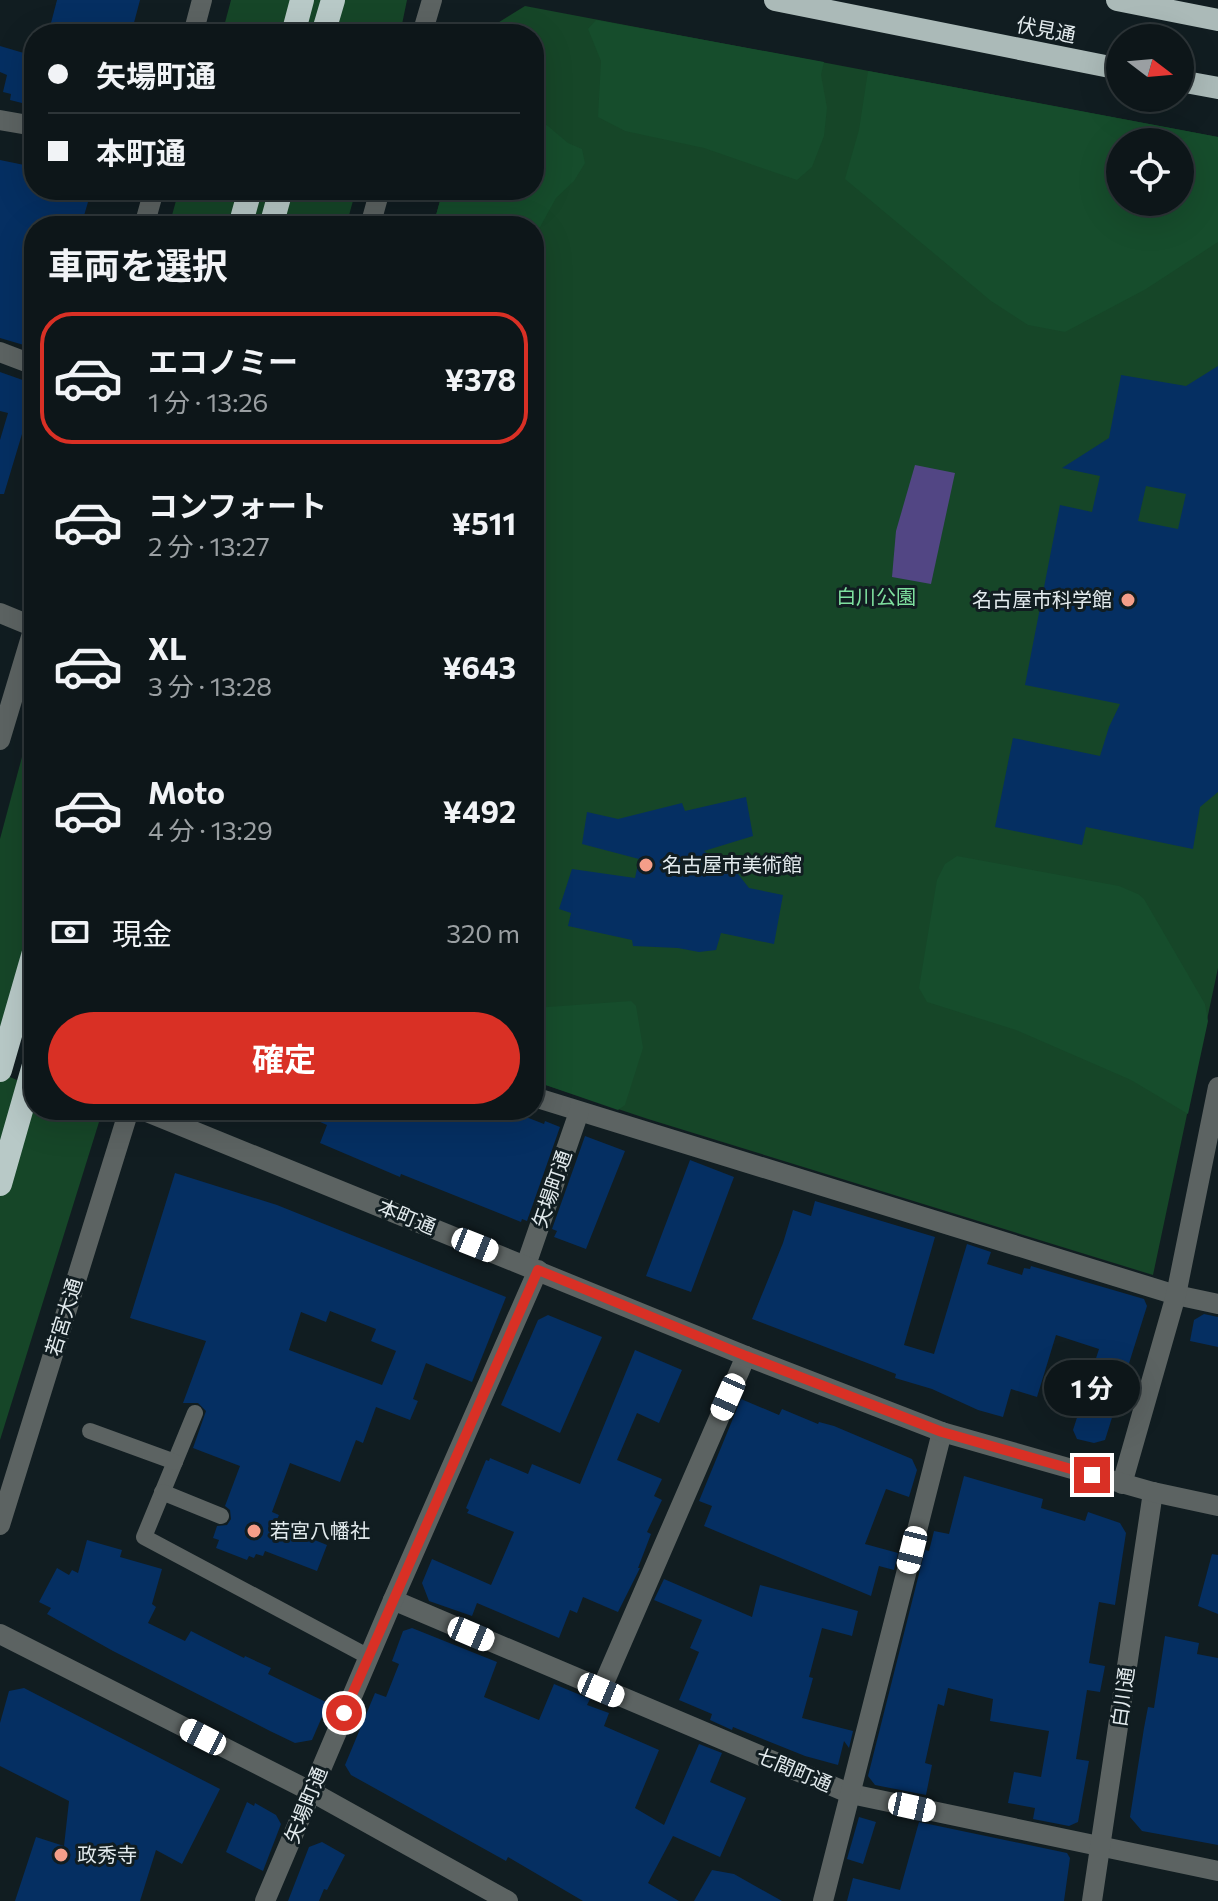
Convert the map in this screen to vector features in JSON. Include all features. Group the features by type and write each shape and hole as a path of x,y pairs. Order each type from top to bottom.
{"highway":[{"path":"296,24 302,0"},
{"path":"326,24 333,0"},
{"name":"伏見通","path":"775,0 1106,66"},
{"path":"1117,0 1218,20"},
{"path":"1194,84 1218,88"},
{"path":"0,1070 24,987"},
{"path":"0,1184 24,1101"}],"street":[{"path":"196,24 202,0"},
{"path":"425,24 432,0"},
{"path":"0,120 24,124"},
{"path":"0,352 24,361"},
{"path":"0,613 24,623"},
{"path":"0,740 24,660"},
{"path":"0,1055 24,1063"},
{"path":"1122,1484 1176,1295 1213,1135 1218,1087"},
{"path":"544,1100 1176,1295 1218,1304"},
{"name":"矢場町通","path":"265,1901 532,1267 579,1112"},
{"name":"若宮大通","path":"0,1525 126,1120"},
{"name":"本町通","path":"167,1120 746,1356 942,1432 1122,1484 1218,1506"},
{"path":"601,1690 746,1356"},
{"path":"195,1413 144,1537 369,1657"},
{"path":"90,1431 175,1462"},
{"path":"823,1901 942,1432"},
{"path":"162,1492 221,1516"},
{"name":"白川通","path":"1092,1901 1153,1492"},
{"name":"七間町通","path":"393,1600 851,1794 1218,1871"},
{"path":"0,1634 312,1792 508,1901"}],"green space":[{"path":"231,0 407,0 402,24 225,24"},
{"name":"白川公園","path":"525,6 1170,128 1106,128 1106,216 1194,216 1194,132 1218,137 1218,968 1153,1275 544,1084 544,216 436,216 440,200 544,200 544,24 496,24"},
{"path":"596,20 824,62 821,75 827,108 824,136 812,167 797,180 704,148 625,131 598,117 601,61 588,29"},
{"path":"868,71 1170,128 1106,128 1106,216 1194,216 1194,132 1218,137 1218,242 1146,289 1065,332 1028,325 991,301 845,179 859,130"},
{"path":"544,124 568,143 582,149 585,163 574,181 556,198 544,220 544,216 436,216 440,200 544,200"},
{"path":"176,200 353,200 349,216 172,216"},
{"path":"24,749 24,1039 0,1029 0,839"},
{"path":"957,856 1119,886 1144,899 1205,1004 1208,1021 1188,1114 1131,1080 1016,1030 927,1002 919,988 937,880 945,864"},
{"path":"631,1001 636,1006 643,1048 625,1105 618,1110 544,1084 544,1007"},
{"path":"0,1073 24,1083 24,1120 99,1122 0,1440"}],"shaded area":[{"path":"915,465 955,473 931,584 892,577 896,531"}],"building":[{"path":"57,0 140,0 134,24 51,23"},
{"path":"0,46 24,53 24,104 10,100 11,94 3,92 7,75 0,72"},
{"path":"0,160 24,165 24,200 88,202 84,216 24,216 24,345 0,338"},
{"path":"1218,366 1218,792 1200,807 1193,849 1086,827 1082,845 995,827 1013,738 1100,756 1120,704 1025,685 1060,505 1092,512 1100,476 1062,468 1109,438 1121,375 1186,386","holes":["1146,486 1186,494 1178,529 1138,521"]},
{"path":"0,372 24,380 24,427 4,494 0,494 0,440 8,413 0,411"},
{"name":"名古屋市美術館","path":"746,797 753,836 704,851 738,874 749,888 783,895 774,944 721,933 716,950 699,952 633,946 632,940 568,926 571,913 559,909 572,869 635,878 639,859 582,844 587,812 618,819 682,803 685,811"},
{"path":"316,1120 534,1120 560,1127 527,1221 522,1219 521,1222 320,1143 327,1125"},
{"path":"585,1136 625,1151 586,1249 554,1237 557,1231 552,1229"},
{"path":"690,1160 734,1177 691,1292 646,1276"},
{"path":"175,1173 277,1205 506,1297 472,1382 426,1363 413,1399 418,1401 410,1420 376,1407 363,1443 356,1440 340,1482 290,1463 272,1512 279,1515 275,1524 327,1545 317,1571 265,1551 263,1556 256,1554 247,1560 216,1548 219,1540 213,1538 217,1526 227,1525 231,1519 230,1510 225,1506 240,1466 193,1448 206,1411 198,1403 183,1403 206,1341 130,1318","holes":["330,1311 376,1329 371,1341 396,1351 382,1385 289,1350 301,1312 326,1322"]},
{"path":"815,1201 935,1237 904,1345 934,1354 967,1244 991,1252 987,1264 1022,1275 1024,1268 1030,1269 1031,1266 1144,1299 1147,1306 1105,1440 1094,1443 1077,1439 1073,1430 1099,1349 1056,1335 1037,1397 1011,1389 1003,1417 895,1378 896,1374 752,1319 793,1210 811,1216"},
{"path":"1204,1314 1218,1317 1218,1347 1190,1341 1194,1320"},
{"path":"548,1315 602,1337 560,1433 501,1405 538,1320"},
{"path":"635,1350 682,1370 659,1423 637,1413 617,1460 662,1479 654,1496 662,1500 647,1532 651,1534 640,1568 618,1612 583,1597 577,1613 570,1610 559,1638 477,1603 472,1616 429,1601 422,1583 432,1559 491,1585 514,1532 467,1513 469,1510 466,1508 486,1460 490,1458 528,1474 532,1464 580,1484"},
{"path":"741,1399 779,1415 782,1409 818,1424 834,1426 912,1459 917,1470 909,1497 886,1489 865,1544 898,1553 894,1570 879,1566 871,1596 704,1526 712,1506 699,1501"},
{"path":"964,1476 1043,1499 1041,1508 1085,1521 1088,1512 1120,1523 1126,1533 1115,1605 1099,1602 1089,1663 1105,1666 1100,1692 1087,1690 1076,1759 1089,1761 1078,1822 1069,1826 1033,1819 1035,1808 1008,1803 1014,1772 1041,1777 1049,1731 990,1721 993,1699 948,1688 944,1706 938,1704 925,1763 932,1765 926,1795 875,1785 868,1776 925,1550 929,1551 934,1531 949,1534"},
{"path":"87,1540 122,1550 120,1557 162,1569 152,1604 156,1607 148,1623 185,1641 191,1631 271,1668 268,1674 328,1703 312,1740 295,1743 47,1614 51,1608 39,1602 57,1568 69,1575 72,1570 78,1573"},
{"path":"1212,1554 1218,1555 1218,1614 1198,1606"},
{"path":"664,1579 752,1617 760,1585 858,1611 852,1636 822,1628 802,1718 853,1731 849,1748 844,1741 838,1765 805,1756 733,1727 732,1730 710,1720 712,1714 679,1700 699,1652 690,1648 702,1620 654,1600"},
{"path":"412,1628 497,1662 484,1697 539,1720 554,1684 590,1699 587,1705 609,1713 604,1726 659,1750 635,1808 664,1825 699,1744 722,1753 710,1782 746,1798 720,1857 673,1836 648,1883 679,1901 583,1901 508,1857 506,1861 351,1775 345,1765 375,1693 386,1697 399,1664 392,1661 403,1631"},
{"path":"1165,1636 1199,1643 1197,1654 1218,1658 1218,1845 1142,1831 1130,1817 1148,1707 1154,1708"},
{"path":"24,1688 220,1789 182,1864 156,1850 140,1901 15,1901 36,1837 64,1846 69,1801 0,1766 0,1723 9,1691"},
{"path":"247,1802 276,1815 281,1824 263,1871 226,1852"},
{"path":"859,1817 876,1822 863,1864 847,1859"},
{"path":"919,1822 1067,1853 1070,1858 1064,1901 847,1901 853,1878 900,1890"},
{"path":"322,1842 345,1855 327,1890 324,1889 319,1901 288,1901 309,1847"},
{"path":"712,1870 734,1874 782,1901 694,1901"}],"place":[{"name":"名古屋市科学館","path":"1128,600"},
{"name":"名古屋市美術館","path":"646,865"},
{"name":"若宮八幡社","path":"254,1531"},
{"name":"政秀寺","path":"61,1855"}],"route":[{"path":"344,1713 538,1270 746,1356 942,1432 1092,1475"}]}
